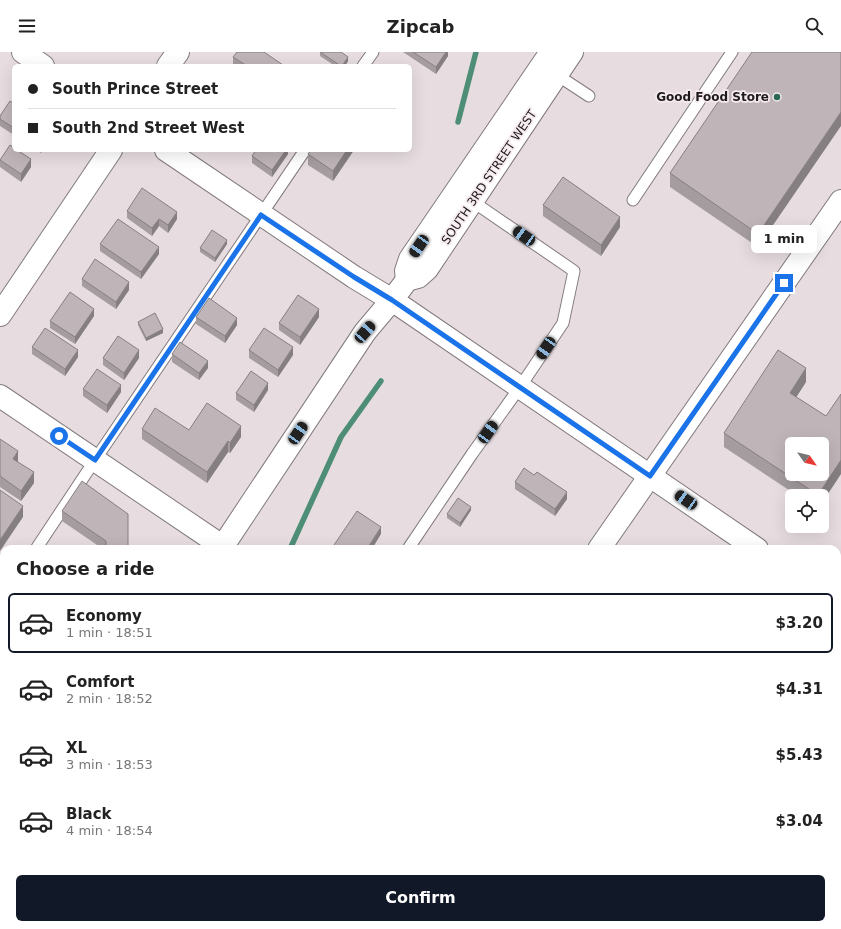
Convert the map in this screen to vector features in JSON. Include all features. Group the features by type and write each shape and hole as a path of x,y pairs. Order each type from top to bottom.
{"main road":[{"path":"23,52 40,64"},
{"path":"169,64 178,52"},
{"path":"407,280 406,270 410,259 551,52"},
{"name":"SOUTH 3RD STREET WEST","path":"223,545 365,332 407,280 418,277 427,269 572,52"},
{"path":"0,315 110,152"},
{"path":"169,152 354,277 392,300 751,545"},
{"path":"602,545 841,201"},
{"path":"0,396 217,545"}],"lane":[{"path":"364,64 373,52"},
{"path":"633,200 732,52"},
{"path":"557,75 589,96"},
{"path":"39,545 304,152"},
{"path":"411,545 563,323 574,271 472,201"}],"building":[{"path":"237,52 264,52 282,64 244,64 233,57"},
{"path":"320,52 341,52 348,57 343,64 338,64"},
{"path":"413,52 446,52 436,67"},
{"path":"752,52 841,52 841,112 758,234 670,173"},
{"path":"10,101 12,102 12,127 0,119 0,116"},
{"path":"10,145 12,146 12,152 20,152 31,159 21,174 0,160"},
{"path":"255,152 285,152 272,170 252,156"},
{"path":"310,152 346,152 333,171 308,154"},
{"path":"563,177 620,217 601,245 543,205"},
{"path":"142,188 177,212 168,225 159,219 152,228 127,211"},
{"path":"118,219 159,247 141,272 100,244"},
{"path":"212,230 227,240 215,258 200,248"},
{"path":"95,259 129,282 116,302 82,279"},
{"path":"70,292 94,309 75,337 50,321"},
{"path":"298,295 319,309 300,337 279,323"},
{"path":"209,298 237,318 225,336 196,317"},
{"path":"155,313 163,329 146,338 138,322"},
{"path":"45,328 78,350 65,369 32,347"},
{"path":"264,328 293,347 278,370 249,350"},
{"path":"118,336 139,350 124,373 103,358"},
{"path":"180,342 208,361 199,373 172,354"},
{"path":"778,350 806,368 790,393 826,416 841,394 841,460 829,478 829,437 785,437 785,473 724,433"},
{"path":"97,369 121,385 107,405 83,389"},
{"path":"251,371 268,383 254,405 236,393"},
{"path":"207,403 241,426 230,443 228,441 207,472 142,429 155,408 189,430"},
{"path":"0,439 18,451 13,459 34,472 21,491 0,476"},
{"path":"524,468 534,475 537,472 567,492 555,509 515,482"},
{"path":"82,481 128,514 128,545 106,545 106,541 62,511"},
{"path":"797,481 827,481 822,489 809,489"},
{"path":"0,490 23,506 0,540"},
{"path":"458,498 471,507 460,523 447,514"},
{"path":"357,511 381,527 370,545 334,545"}],"waterway":[{"path":"458,122 476,52"},
{"path":"292,545 341,437 381,381"}],"place":[{"name":"Good Food Store","path":"777,97"}],"route":[{"path":"59,436 95,460 261,215 354,277 392,300 650,476 784,283"}]}
